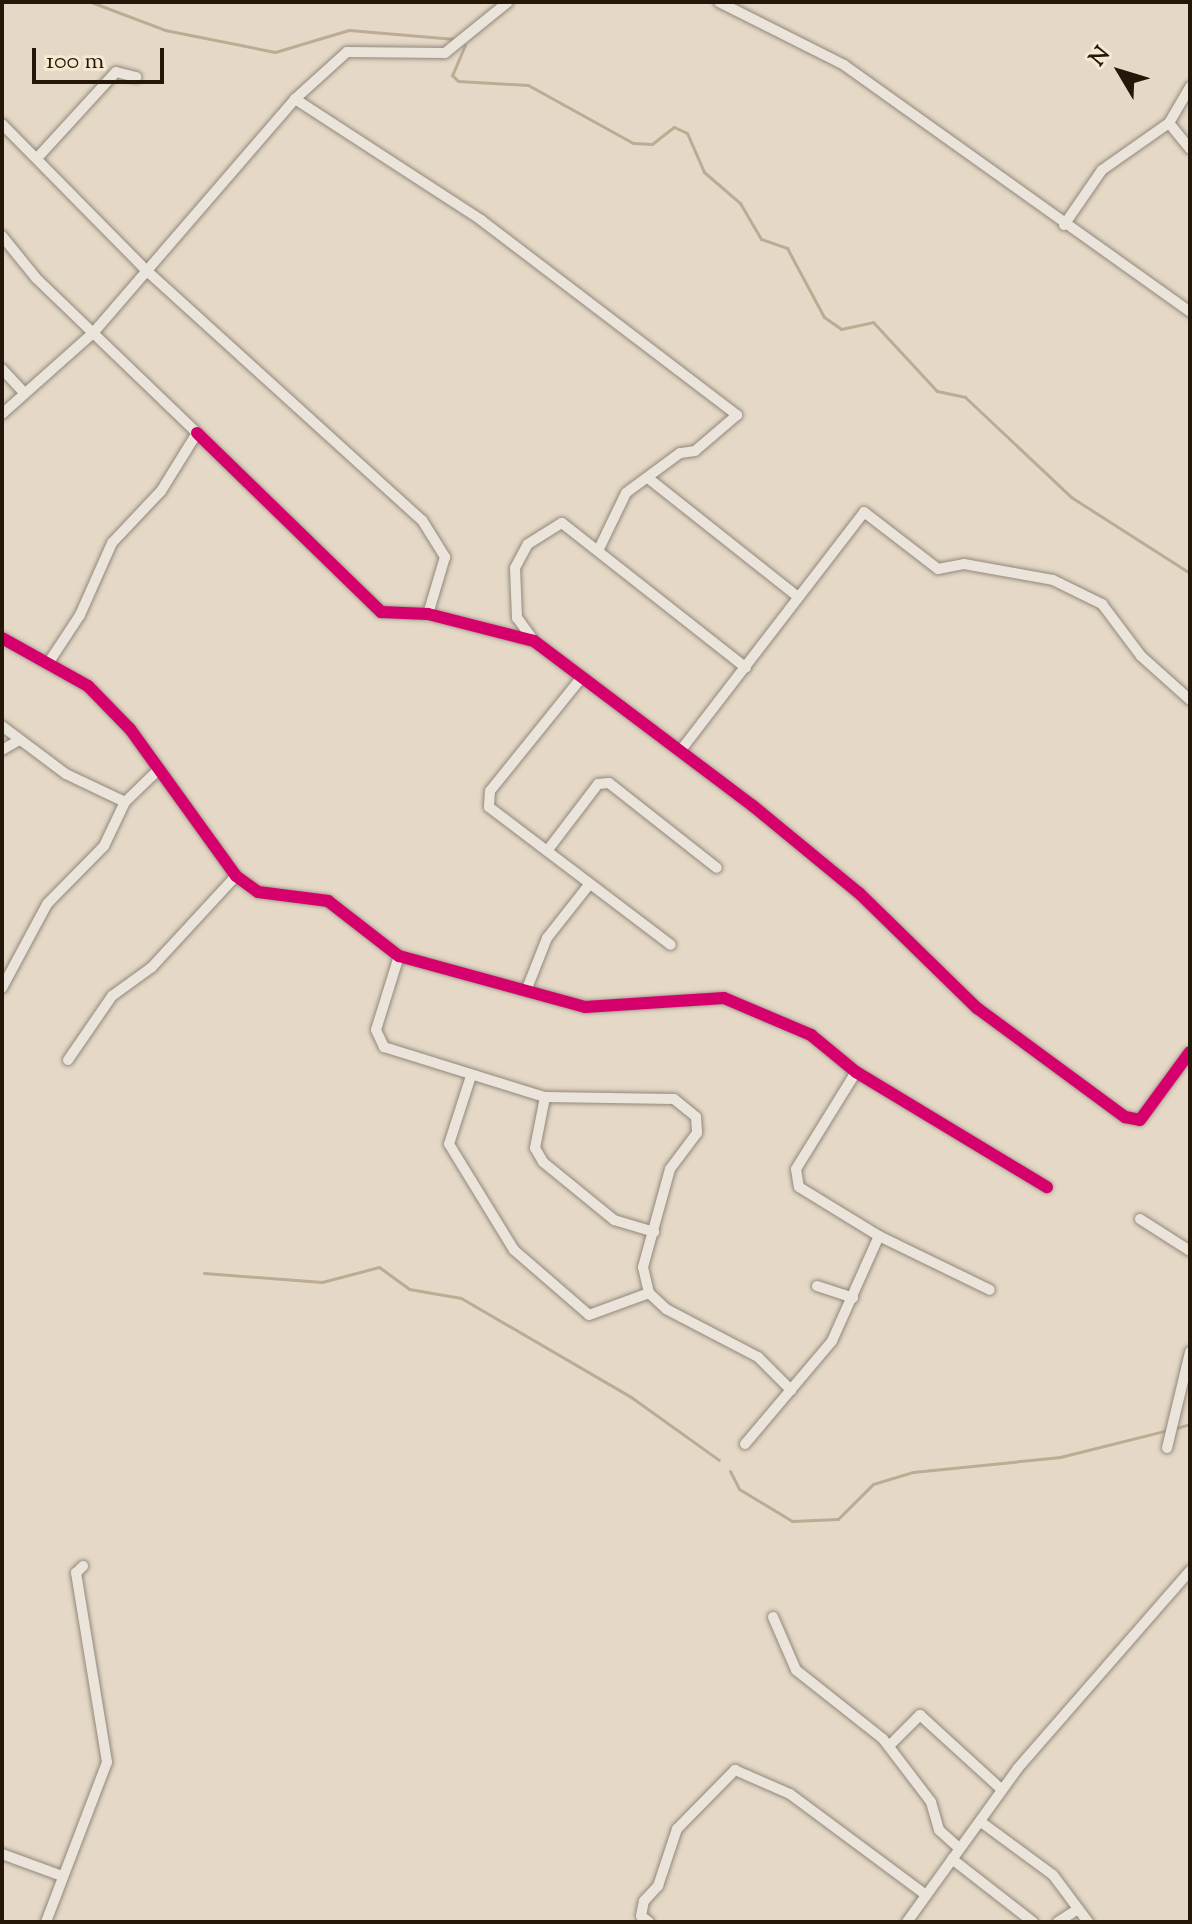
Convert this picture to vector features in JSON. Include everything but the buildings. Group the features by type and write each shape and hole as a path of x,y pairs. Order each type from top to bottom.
{"street":[{"path":"2,414 94,332 295,99 347,52 445,53 508,2"},
{"path":"719,2 844,65 1190,312"},
{"path":"39,156 116,72 136,77"},
{"path":"1064,225 1102,170 1169,123 1190,87"},
{"path":"295,99 481,220 737,415 695,451 680,453 648,478 607,519 598,551"},
{"path":"1169,123 1190,149"},
{"path":"4,129 39,156 147,271 422,520 445,557 428,614"},
{"path":"2,236 94,332 381,612 428,614 534,641"},
{"path":"2,369 24,393"},
{"path":"49,662 80,615 112,543 161,491 197,433"},
{"path":"648,478 798,597"},
{"path":"681,750 864,512 938,569 964,564 1053,580 1102,604 1141,656 1190,700"},
{"path":"746,668 562,523 528,544 513,592 517,618 534,641 681,750 859,893 977,1008 1125,1117 1140,1120 1190,1052"},
{"path":"2,638 88,686 159,769 236,876 258,892 328,901 399,956 585,1007 724,998 811,1035 856,1072 1047,1187"},
{"path":"582,677 490,791 489,807 588,886 671,945"},
{"path":"2,726 19,740 125,802"},
{"path":"2,750 19,740"},
{"path":"2,988 47,904 104,846 125,802 159,769"},
{"path":"547,851 598,784 609,783 717,868"},
{"path":"68,1060 112,996 152,967 236,876"},
{"path":"526,991 547,938 588,886"},
{"path":"399,956 376,1039 470,1079 545,1097 674,1099 696,1117 697,1133 670,1169 643,1267 649,1293 666,1309 758,1357 791,1390"},
{"path":"856,1072 793,1177 879,1236 990,1290"},
{"path":"470,1079 449,1144 514,1250 589,1315 649,1293"},
{"path":"545,1097 535,1148 543,1162 614,1220 654,1232"},
{"path":"1140,1219 1190,1251"},
{"path":"745,1444 832,1341 879,1236"},
{"path":"817,1286 853,1298"},
{"path":"1167,1448 1190,1352"},
{"path":"46,1922 107,1762 76,1573 83,1566"},
{"path":"907,1922 958,1847 981,1822 1001,1789 1190,1571"},
{"path":"773,1617 796,1670 889,1746 931,1802 939,1830 958,1847"},
{"path":"889,1746 920,1715 1001,1789"},
{"path":"649,1922 641,1916 644,1901 658,1886 677,1829 735,1770 790,1794 926,1895"},
{"path":"981,1822 1053,1875 1088,1922"},
{"path":"2,1854 62,1876"},
{"path":"952,1859 1033,1922"},
{"path":"1058,1922 1078,1909"}],"waterway":[{"path":"91,2 165,30 275,52 349,30 455,39"},
{"path":"465,45 452,75 458,81 528,85 633,143 652,144 674,127 687,133 704,172 740,203 761,239 787,248 824,317 841,329 873,322 937,391 965,397 1071,497 1190,573"},
{"path":"204,1273 322,1282 379,1267 409,1289 461,1298 631,1397 719,1460"},
{"path":"1176,1428 1190,1424"},
{"path":"730,1471 739,1489 792,1521 838,1519 873,1484 913,1472 1060,1457 1168,1430"}],"cycle path":[{"path":"197,433 381,612 428,614 534,641 753,806 859,893 977,1008 1125,1117 1140,1120 1190,1052"},
{"path":"2,638 88,686 130,729 236,876 258,892 328,901 399,956 585,1007 724,998 811,1035 856,1072 1047,1187"}]}
